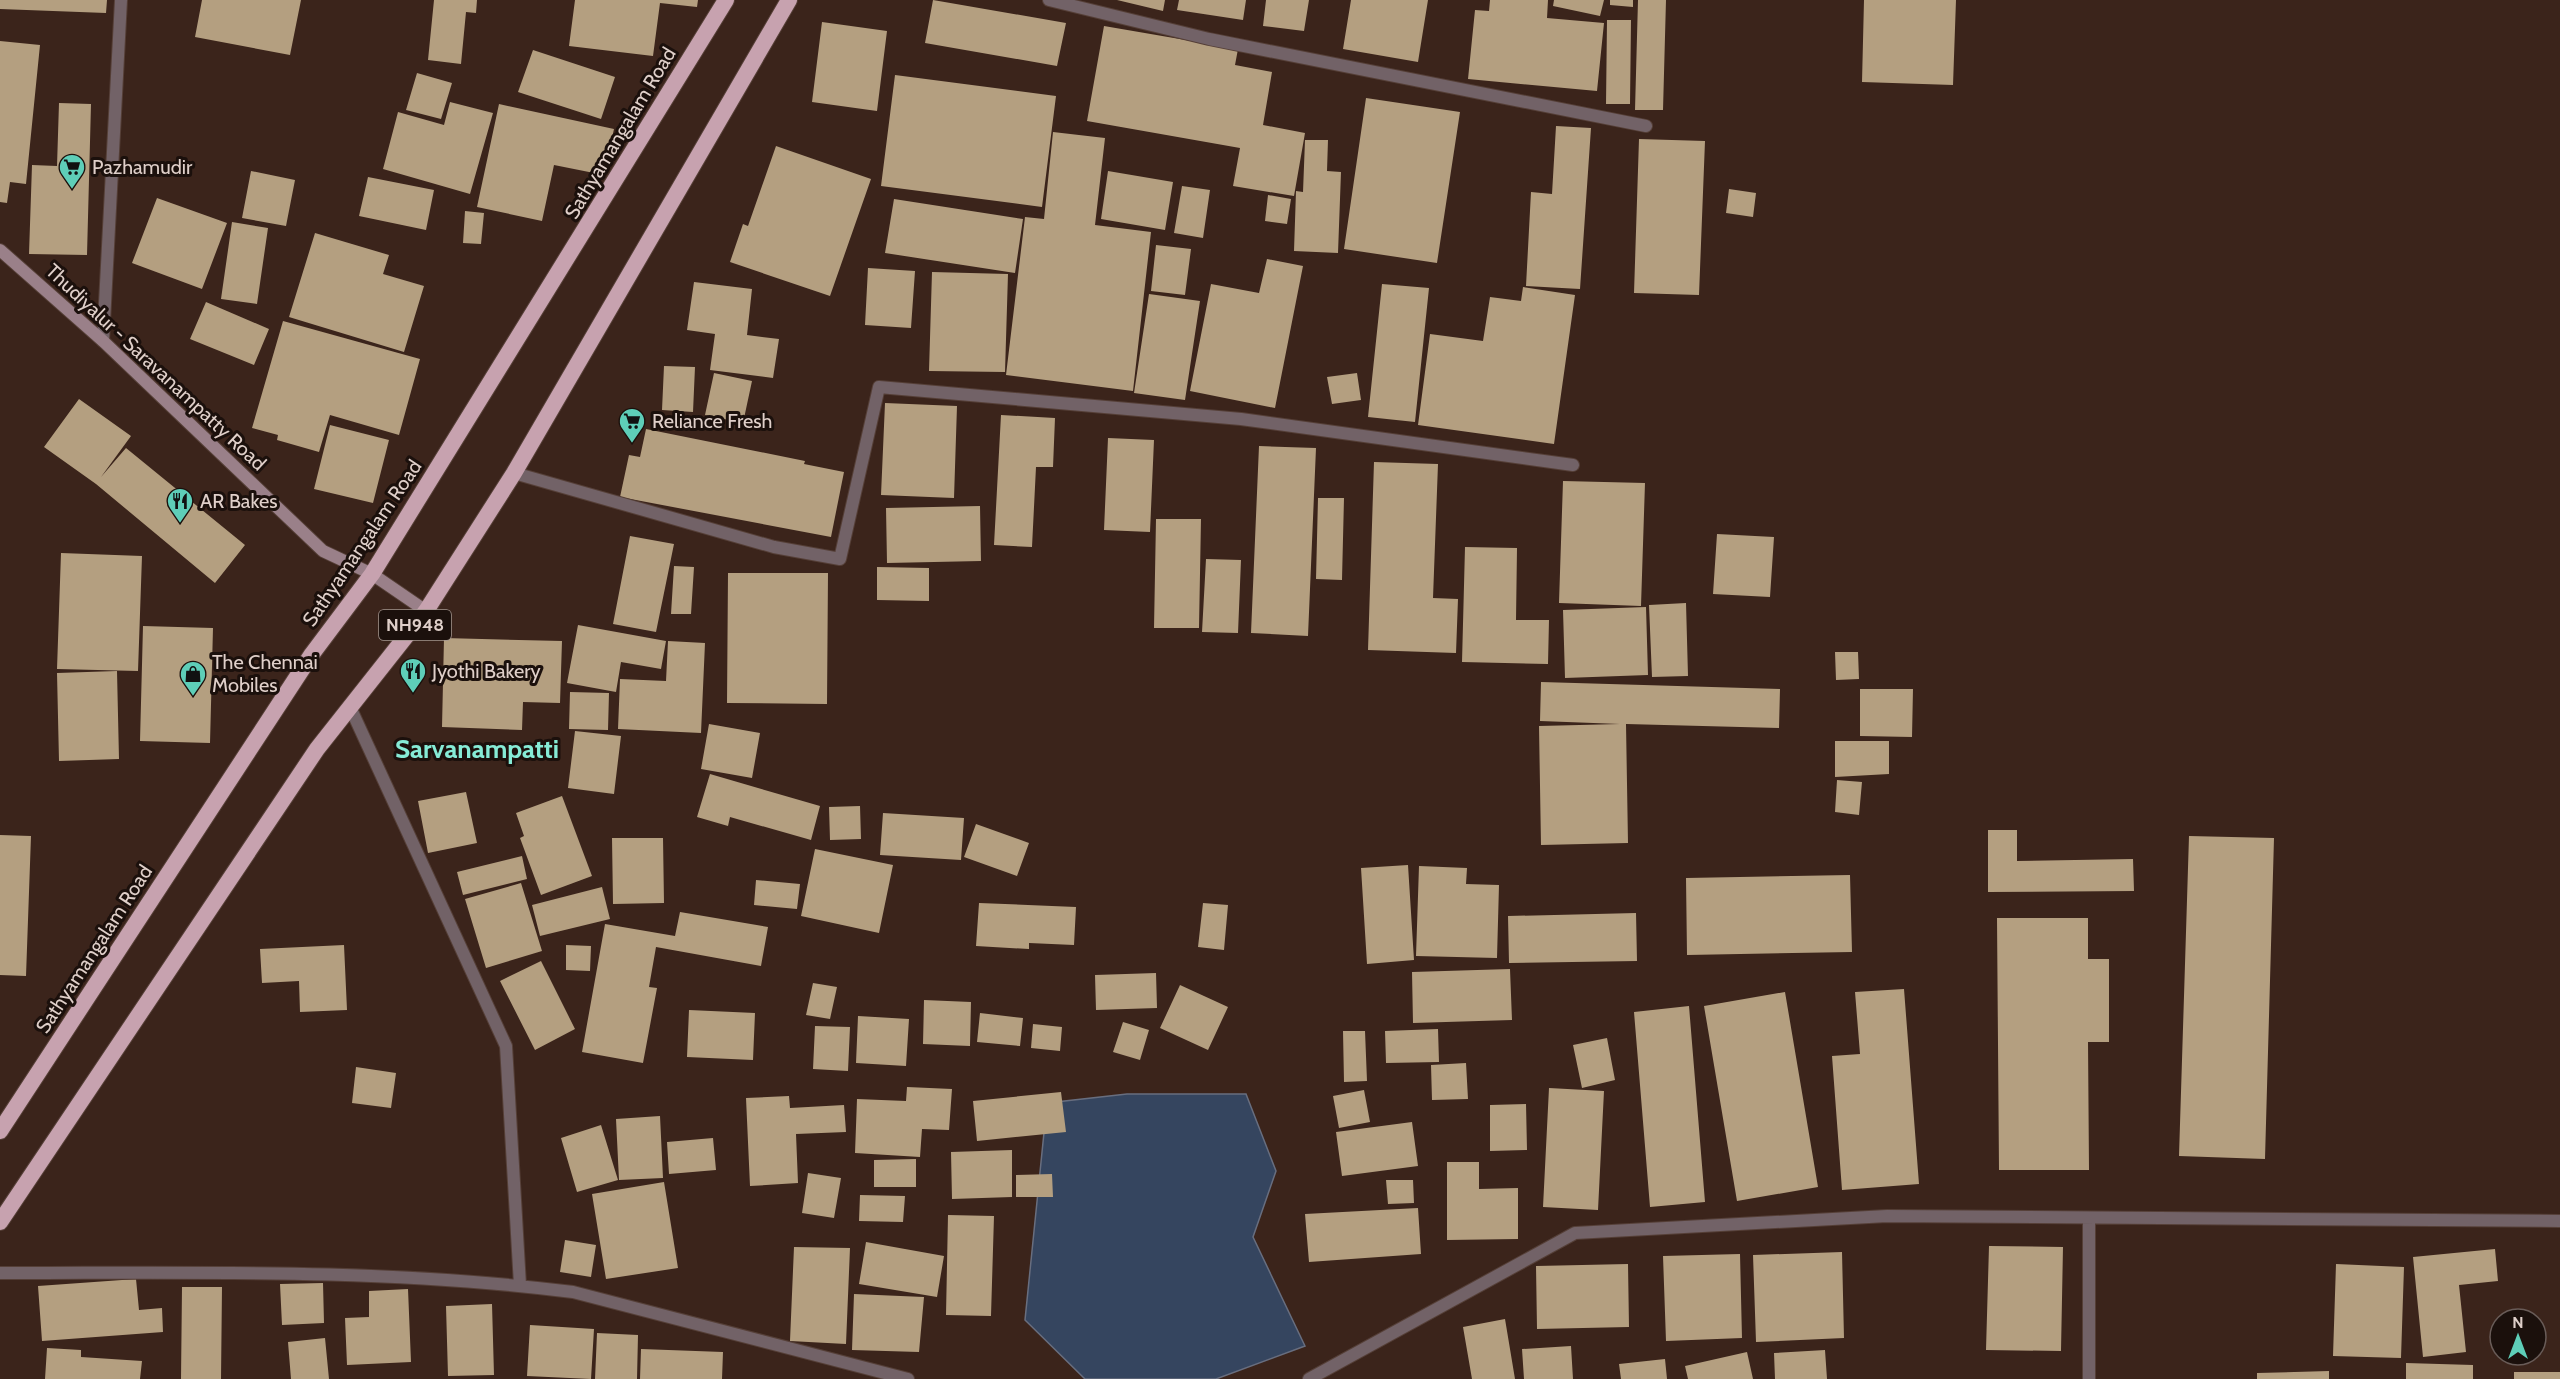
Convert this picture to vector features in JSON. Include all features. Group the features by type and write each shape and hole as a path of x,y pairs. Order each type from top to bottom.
{"highway":[{"name":"Sathyamangalam Road","path":"0,1131 312,654 372,574 726,0"},
{"name":"NH948","path":"0,1222 317,749 426,611 514,473 789,0"}],"main road":[{"name":"Thudiyalur - Saravanampatty Road","path":"0,250 103,341 323,551 372,574 426,611"}],"street":[{"path":"103,341 122,0"},
{"path":"1049,0 1209,39 1646,126"},
{"path":"514,473 774,547 840,559 879,387 1241,419 1573,465"},
{"path":"350,707 506,1046 520,1285"},
{"path":"1309,1379 1575,1233 1887,1216 2560,1221"},
{"path":"2089,1218 2089,1379"},
{"path":"0,1273 268,1273 404,1277 520,1285 573,1292 908,1379"}],"water":[{"path":"1127,1094 1246,1094 1276,1171 1253,1237 1305,1346 1216,1379 1085,1379 1025,1320 1047,1103"}],"building":[{"path":"0,0 107,0 106,13 0,9"},
{"path":"202,0 301,0 290,55 195,37"},
{"path":"434,0 477,0 476,13 466,12 461,64 428,60"},
{"path":"575,0 698,0 697,7 660,3 653,56 569,46"},
{"path":"933,0 1066,23 1057,66 925,43"},
{"path":"1117,0 1165,0 1163,11"},
{"path":"1179,0 1246,0 1243,20 1177,10"},
{"path":"1266,0 1309,0 1304,31 1263,26"},
{"path":"1351,0 1428,0 1418,62 1343,49"},
{"path":"1490,0 1548,0 1547,18 1604,23 1597,91 1468,79 1475,10 1489,11"},
{"path":"1554,0 1604,0 1600,16 1553,6"},
{"path":"1610,0 1633,0 1633,7 1610,5"},
{"path":"1638,0 1666,0 1663,110 1635,110"},
{"path":"1864,0 1956,0 1953,85 1862,82"},
{"path":"1607,20 1631,20 1630,104 1606,104"},
{"path":"822,22 887,31 877,111 812,102"},
{"path":"1104,26 1238,49 1235,65 1272,72 1263,125 1305,133 1294,196 1233,186 1240,148 1087,121"},
{"path":"0,41 40,45 26,184 10,182 7,203 0,202"},
{"path":"533,50 615,77 601,119 518,92"},
{"path":"417,73 452,83 441,119 406,110"},
{"path":"895,75 1056,96 1042,207 881,186"},
{"path":"1366,98 1460,112 1437,263 1344,249"},
{"path":"450,102 493,113 470,194 383,169 398,112 444,125"},
{"path":"59,103 91,104 87,255 29,254 32,165 57,166"},
{"path":"499,104 614,129 604,175 554,165 542,221 477,207"},
{"path":"1556,126 1591,128 1580,289 1526,286 1531,192 1552,194"},
{"path":"1053,132 1105,138 1095,225 1151,232 1133,391 1006,375 1025,217 1044,219"},
{"path":"1639,139 1705,141 1699,295 1634,293"},
{"path":"1305,140 1328,140 1327,171 1341,172 1338,253 1294,251 1296,191 1303,192"},
{"path":"776,146 871,179 830,296 730,262 743,224 748,226"},
{"path":"251,171 295,180 286,226 242,218"},
{"path":"1108,171 1173,182 1165,230 1101,219"},
{"path":"368,177 434,190 426,230 359,216"},
{"path":"1182,186 1210,190 1203,238 1174,233"},
{"path":"1729,189 1756,193 1753,217 1726,213"},
{"path":"1268,195 1291,199 1287,224 1265,221"},
{"path":"157,198 227,223 202,289 132,263"},
{"path":"894,199 1023,219 1015,273 885,253"},
{"path":"465,211 484,213 481,244 463,243"},
{"path":"232,222 268,228 257,304 221,299"},
{"path":"315,233 389,255 383,274 424,286 404,352 289,317"},
{"path":"1156,245 1191,249 1185,295 1151,291"},
{"path":"1267,259 1303,266 1275,408 1190,391 1211,284 1259,293"},
{"path":"868,268 915,271 911,328 865,325"},
{"path":"932,272 1008,274 1005,372 929,371"},
{"path":"694,282 752,289 747,335 779,339 773,378 710,370 715,334 687,330"},
{"path":"1382,284 1429,288 1415,422 1368,417"},
{"path":"1523,287 1575,295 1554,444 1418,425 1430,334 1483,341 1490,297 1521,301"},
{"path":"1149,294 1200,301 1185,400 1134,393"},
{"path":"206,302 269,329 254,365 190,339"},
{"path":"283,321 420,359 399,435 330,415 319,452 277,440 278,435 252,428"},
{"path":"664,366 695,367 693,412 662,410"},
{"path":"714,373 752,381 743,423 705,415"},
{"path":"1357,373 1361,400 1332,404 1327,377"},
{"path":"79,399 131,436 101,477 126,448 245,545 215,583 96,484 44,447"},
{"path":"885,403 957,406 954,498 881,495"},
{"path":"1001,415 1055,418 1053,467 1036,467 1032,547 994,545"},
{"path":"330,425 389,440 373,503 314,489"},
{"path":"646,429 805,461 804,464 844,472 831,537 620,497 629,455 640,457"},
{"path":"1108,438 1154,440 1150,532 1104,530"},
{"path":"1259,446 1316,448 1308,636 1251,633"},
{"path":"1374,462 1438,464 1433,598 1458,599 1456,653 1368,650"},
{"path":"1563,481 1645,483 1641,606 1559,603"},
{"path":"1318,498 1344,498 1342,580 1316,579"},
{"path":"980,506 981,561 887,563 886,508"},
{"path":"1156,519 1201,519 1199,628 1154,628"},
{"path":"1717,534 1774,537 1770,597 1713,594"},
{"path":"630,536 674,544 656,632 613,624"},
{"path":"1465,547 1517,548 1516,620 1549,620 1548,664 1462,662"},
{"path":"61,553 142,556 138,671 57,669"},
{"path":"1206,559 1241,560 1238,633 1202,632"},
{"path":"674,566 694,567 691,614 671,614"},
{"path":"877,567 929,568 929,601 877,600"},
{"path":"728,573 828,573 827,704 727,703"},
{"path":"1686,603 1688,676 1652,677 1649,605"},
{"path":"1646,607 1648,675 1565,678 1563,610"},
{"path":"578,625 666,641 661,669 621,662 616,692 567,683"},
{"path":"143,626 213,628 210,743 140,741"},
{"path":"444,638 562,641 560,703 523,702 522,730 442,727"},
{"path":"668,641 705,643 701,733 618,729 620,679 666,681"},
{"path":"1835,652 1858,652 1859,679 1836,680"},
{"path":"117,671 119,759 59,761 57,673"},
{"path":"1541,682 1780,689 1779,728 1626,724 1628,843 1541,845 1539,726 1620,724 1540,721"},
{"path":"1860,689 1913,689 1912,737 1860,736"},
{"path":"570,692 609,693 608,730 569,729"},
{"path":"709,724 760,733 752,778 701,769"},
{"path":"575,731 621,736 614,794 568,788"},
{"path":"1835,741 1889,741 1889,774 1835,777"},
{"path":"710,774 820,806 811,840 730,817 728,826 697,817"},
{"path":"1837,780 1862,782 1859,815 1835,812"},
{"path":"466,792 477,843 428,853 418,801"},
{"path":"562,796 592,876 541,895 520,838 524,836 516,813"},
{"path":"860,806 861,839 830,840 829,807"},
{"path":"883,813 964,818 961,860 880,855"},
{"path":"976,824 1029,843 1017,876 964,857"},
{"path":"1988,830 2017,830 2017,861 2133,859 2134,891 1988,892"},
{"path":"0,835 31,836 26,976 0,975"},
{"path":"2189,836 2274,838 2265,1159 2179,1156"},
{"path":"612,838 663,838 664,903 613,904"},
{"path":"815,849 893,865 879,933 801,916"},
{"path":"522,856 527,879 463,895 457,872"},
{"path":"1408,865 1414,960 1367,964 1361,868"},
{"path":"1419,866 1467,868 1466,884 1499,885 1497,958 1416,956"},
{"path":"1850,875 1852,952 1687,955 1686,878"},
{"path":"756,880 800,884 797,909 754,905"},
{"path":"521,883 542,951 486,968 465,899"},
{"path":"602,887 610,919 540,936 532,905"},
{"path":"979,903 1076,907 1074,945 1029,943 1029,949 976,946"},
{"path":"1203,903 1228,905 1224,950 1198,947"},
{"path":"680,912 768,927 761,966 656,947 649,987 657,988 643,1063 582,1052 605,924 675,936"},
{"path":"1636,913 1637,961 1509,963 1508,916"},
{"path":"1997,918 2088,918 2088,959 2109,959 2109,1042 2088,1042 2089,1170 1999,1170"},
{"path":"344,945 347,1010 300,1012 299,981 262,983 260,949"},
{"path":"566,945 591,946 590,971 566,970"},
{"path":"541,961 575,1029 535,1050 500,981"},
{"path":"1510,969 1512,1020 1413,1023 1412,972"},
{"path":"1156,973 1157,1008 1096,1010 1095,975"},
{"path":"813,983 837,987 830,1019 806,1015"},
{"path":"1180,985 1228,1007 1208,1050 1160,1028"},
{"path":"1904,989 1919,1184 1842,1190 1832,1056 1860,1054 1855,992"},
{"path":"1785,992 1818,1187 1737,1201 1704,1006"},
{"path":"924,1000 971,1002 970,1046 923,1044"},
{"path":"1689,1006 1705,1202 1650,1207 1634,1012"},
{"path":"689,1010 755,1013 753,1060 687,1057"},
{"path":"980,1013 1023,1018 1020,1046 977,1042"},
{"path":"858,1016 909,1019 906,1066 856,1063"},
{"path":"1123,1022 1149,1030 1140,1060 1113,1052"},
{"path":"1033,1024 1062,1027 1060,1051 1031,1048"},
{"path":"815,1026 850,1027 848,1071 813,1069"},
{"path":"1438,1029 1439,1062 1386,1063 1385,1031"},
{"path":"1343,1031 1365,1031 1367,1081 1344,1082"},
{"path":"1607,1038 1615,1080 1582,1088 1573,1045"},
{"path":"1466,1063 1468,1099 1432,1100 1431,1065"},
{"path":"356,1067 396,1073 391,1108 352,1103"},
{"path":"907,1087 952,1089 949,1130 922,1129 920,1157 855,1153 857,1099 906,1101"},
{"path":"1549,1088 1604,1091 1598,1210 1543,1207"},
{"path":"1364,1090 1370,1122 1339,1128 1333,1096"},
{"path":"1061,1092 1066,1132 977,1141 973,1101"},
{"path":"789,1096 790,1108 844,1105 846,1132 796,1134 798,1183 750,1186 746,1098"},
{"path":"1526,1104 1527,1150 1490,1151 1490,1105"},
{"path":"660,1116 663,1178 619,1180 616,1119"},
{"path":"1412,1122 1418,1166 1342,1176 1336,1132"},
{"path":"601,1125 618,1180 577,1192 561,1138"},
{"path":"713,1138 716,1170 669,1174 667,1142"},
{"path":"1012,1150 1012,1197 952,1199 951,1152"},
{"path":"916,1159 916,1187 874,1187 874,1160"},
{"path":"1447,1162 1479,1162 1479,1189 1518,1188 1518,1239 1447,1240"},
{"path":"808,1173 841,1178 834,1218 802,1213"},
{"path":"1052,1174 1053,1197 1016,1197 1016,1175"},
{"path":"1386,1180 1413,1180 1414,1203 1388,1204"},
{"path":"664,1182 678,1268 606,1279 592,1194"},
{"path":"860,1195 905,1196 903,1222 859,1221"},
{"path":"1418,1208 1421,1254 1309,1262 1305,1214"},
{"path":"948,1215 994,1216 991,1316 946,1315"},
{"path":"565,1240 596,1245 591,1277 560,1272"},
{"path":"866,1242 944,1256 937,1297 859,1284"},
{"path":"1989,1246 2063,1247 2061,1351 1986,1350"},
{"path":"794,1247 850,1248 846,1344 790,1341"},
{"path":"2495,1249 2498,1281 2459,1285 2466,1352 2423,1357 2413,1257"},
{"path":"1842,1252 1844,1338 1756,1342 1753,1255"},
{"path":"1740,1254 1742,1338 1666,1341 1663,1256"},
{"path":"1628,1264 1629,1327 1537,1329 1536,1266"},
{"path":"2336,1264 2404,1267 2401,1358 2333,1356"},
{"path":"136,1279 139,1310 162,1308 163,1332 42,1341 38,1286"},
{"path":"323,1283 324,1323 282,1325 280,1284"},
{"path":"182,1287 222,1287 221,1379 181,1379"},
{"path":"408,1289 411,1362 347,1365 345,1318 369,1317 369,1291"},
{"path":"854,1294 924,1297 919,1352 852,1350"},
{"path":"492,1304 494,1375 448,1376 446,1306"},
{"path":"1505,1319 1515,1379 1472,1379 1463,1327"},
{"path":"530,1325 594,1329 591,1379 527,1376"},
{"path":"597,1333 638,1335 637,1379 595,1379"},
{"path":"325,1338 329,1379 291,1379 288,1342"},
{"path":"1571,1346 1573,1379 1524,1379 1522,1349"},
{"path":"47,1348 81,1350 81,1357 142,1361 140,1379 45,1379"},
{"path":"641,1349 723,1352 722,1379 640,1379"},
{"path":"1825,1350 1827,1379 1775,1379 1774,1353"},
{"path":"1747,1352 1753,1379 1688,1379 1685,1366"},
{"path":"1665,1359 1667,1379 1621,1379 1619,1364"},
{"path":"2406,1363 2473,1365 2473,1379 2406,1379"},
{"path":"2329,1371 2329,1379 2257,1379 2257,1373"},
{"path":"2514,1372 2560,1372 2560,1379 2514,1379"}],"place":[{"name":"Pazhamudir","path":"72,190"},
{"name":"Reliance Fresh","path":"632,444"},
{"name":"AR Bakes","path":"180,524"},
{"name":"Jyothi Bakery","path":"413,694"},
{"name":"The Chennai Mobiles","path":"193,697"}],"district":[{"name":"Sarvanampatti","path":"477,749"}]}
